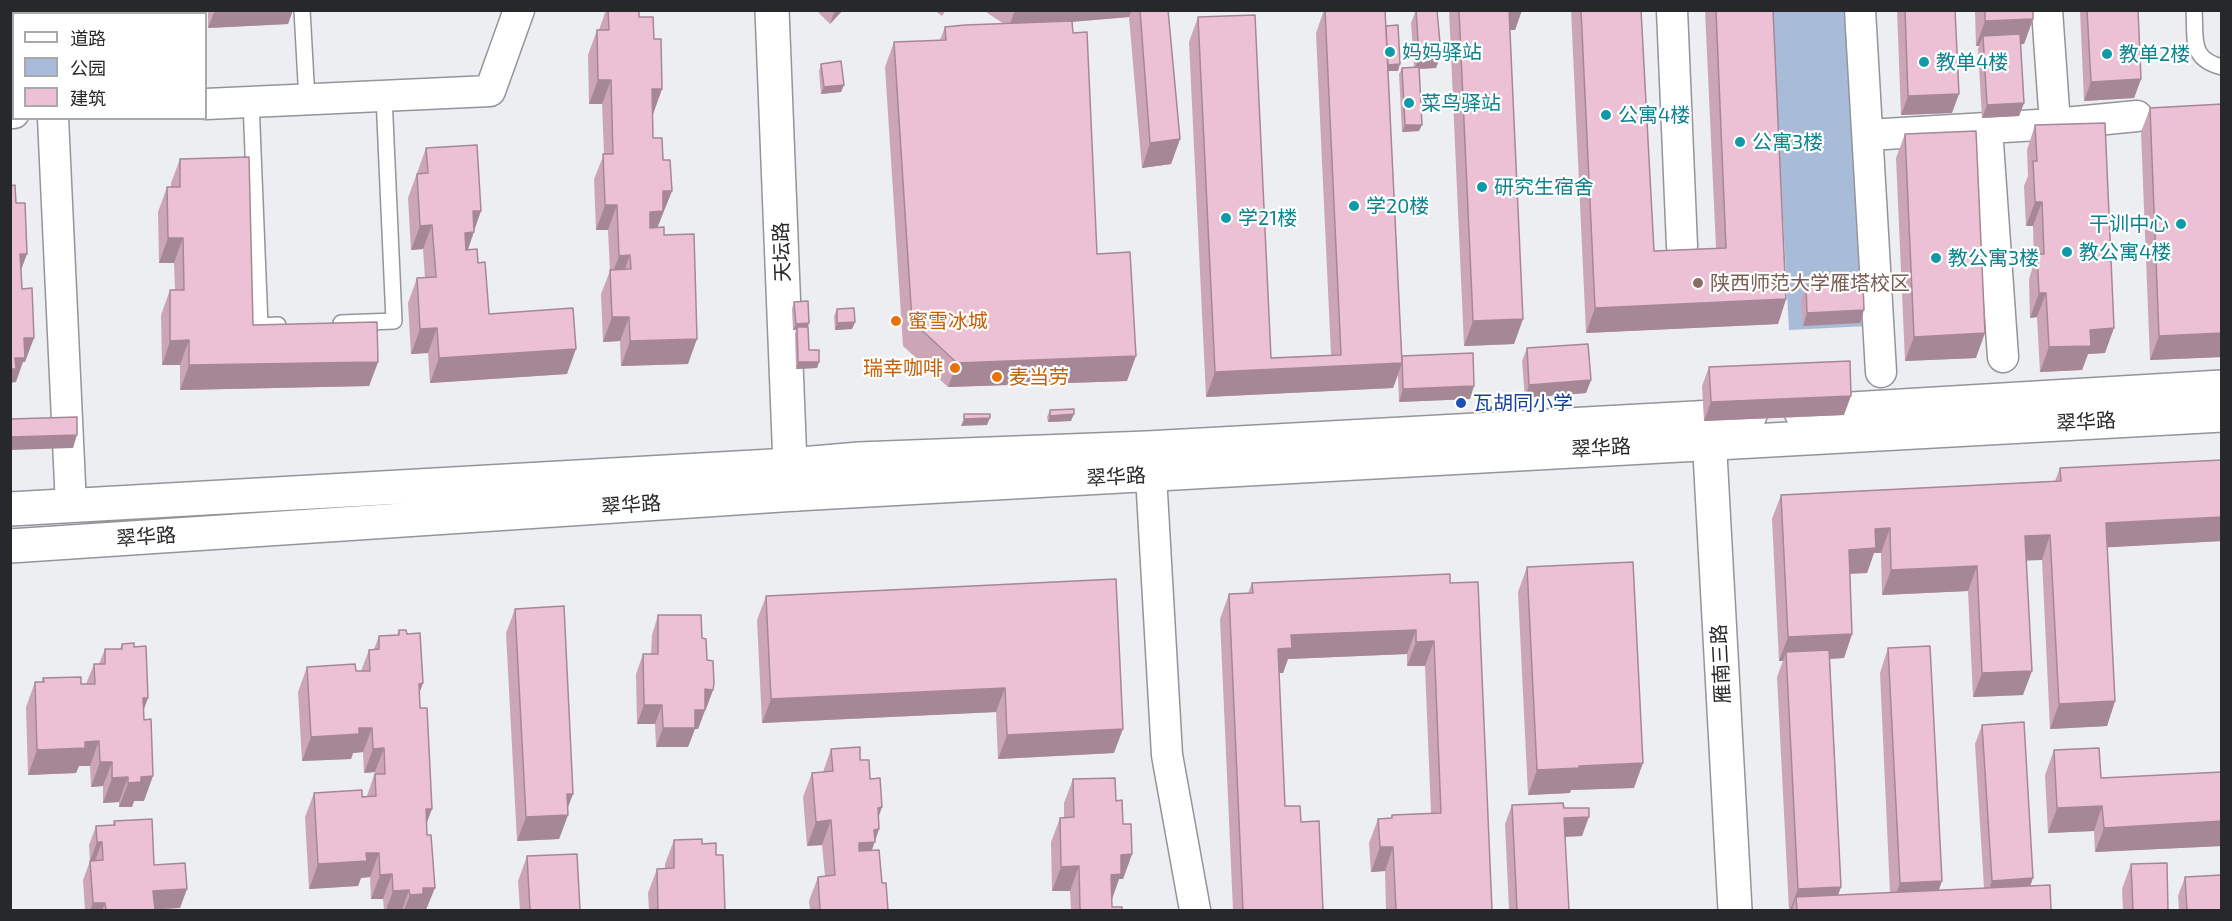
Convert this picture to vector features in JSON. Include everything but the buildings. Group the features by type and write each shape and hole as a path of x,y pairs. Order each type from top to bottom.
{"main road":[{"name":"天坛路","path":"772,10 793,479"},
{"name":"翠华路","path":"10,509 793,479 1151,475 2222,387"},
{"name":"翠华路","path":"10,546 793,479 859,459 1708,429 2222,415"},
{"name":"雁南三路","path":"1708,429 1735,910"}],"street":[{"path":"207,104 490,91 519,10"},
{"path":"1672,10 1682,246"},
{"path":"1860,10 1881,372"},
{"path":"2047,10 2055,124"},
{"path":"1868,135 2055,124 2092,133 2137,116"},
{"path":"53,120 71,506"},
{"path":"1987,129 2003,357"},
{"path":"1151,475 1167,754 1194,910"}],"lane":[{"path":"302,10 307,100"},
{"path":"2194,10 2197,52 2205,62 2222,67"},
{"path":"327,324 394,321 384,96"},
{"path":"251,102 260,326 293,325"}],"green space":[{"path":"1772,11 1851,11 1868,326 1789,330"}],"place":[{"name":"妈妈驿站","path":"1390,52"},
{"name":"教单2楼","path":"2107,54"},
{"name":"教单4楼","path":"1924,62"},
{"name":"菜鸟驿站","path":"1409,103"},
{"name":"公寓4楼","path":"1606,115"},
{"name":"公寓3楼","path":"1740,142"},
{"name":"研究生宿舍","path":"1482,187"},
{"name":"学20楼","path":"1354,206"},
{"name":"学21楼","path":"1226,218"},
{"name":"干训中心","path":"2181,224"},
{"name":"教公寓4楼","path":"2067,252"},
{"name":"教公寓3楼","path":"1936,258"},
{"name":"陕西师范大学雁塔校区","path":"1698,283"},
{"name":"蜜雪冰城","path":"896,321"},
{"name":"瑞幸咖啡","path":"955,368"},
{"name":"麦当劳","path":"997,377"},
{"name":"瓦胡同小学","path":"1461,403"}]}
